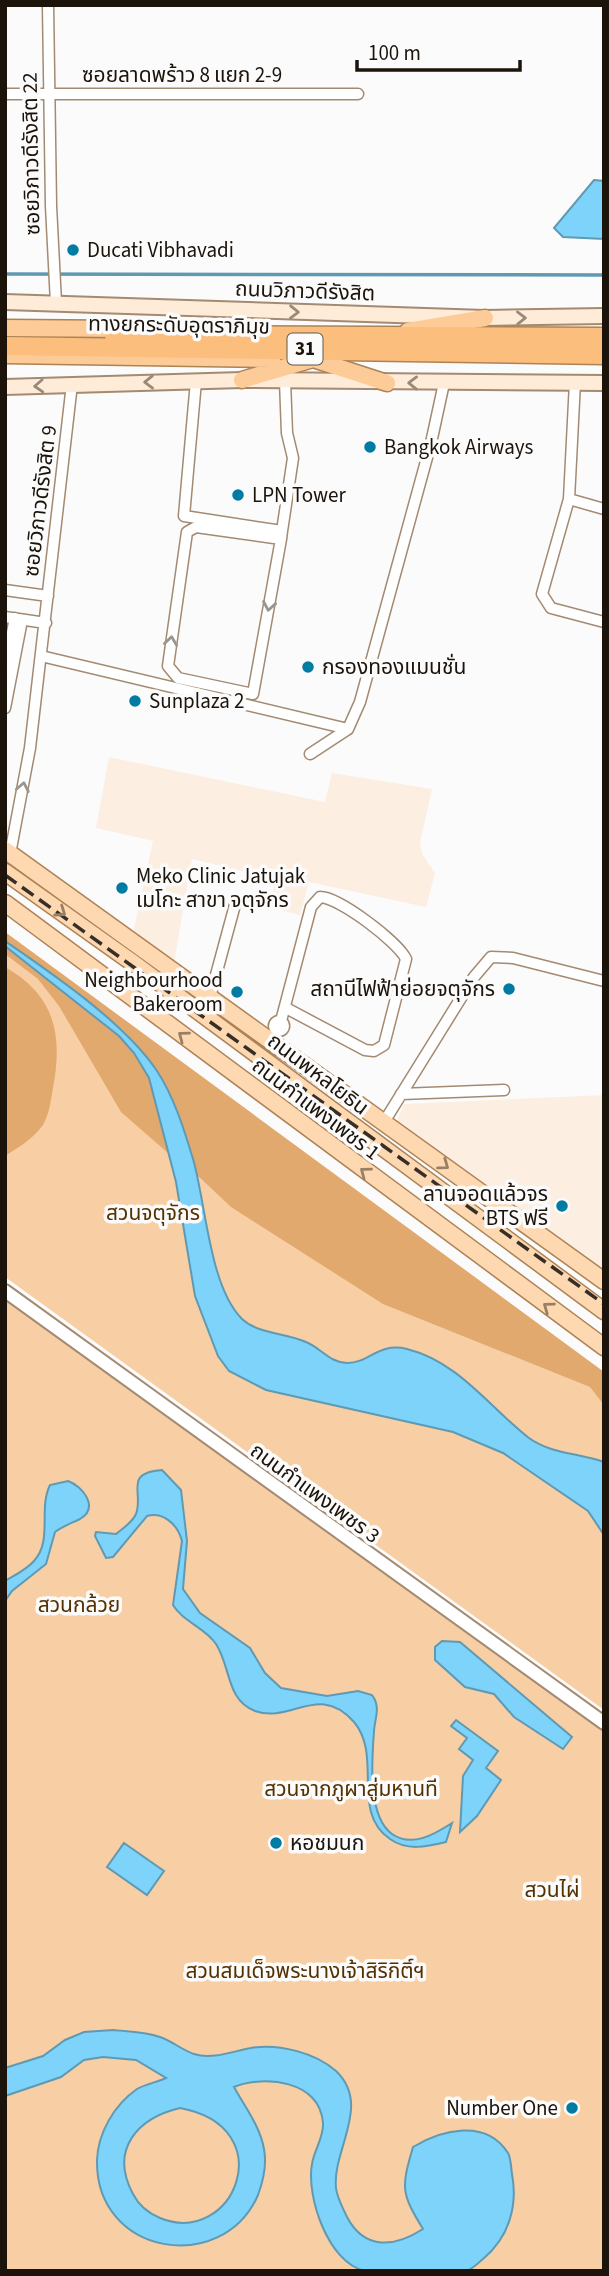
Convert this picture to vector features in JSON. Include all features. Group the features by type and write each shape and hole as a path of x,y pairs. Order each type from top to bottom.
{"highway":[{"path":"406,332 485,318"},
{"path":"5,320 58,328"},
{"name":"ถนนวิภาวดีรังสิต","path":"5,328 604,336"},
{"name":"ทางยกระดับอุตราภิมุข","path":"5,334 604,336"},
{"name":"ทางยกระดับอุตราภิมุข","path":"5,346 604,355"},
{"name":"31","path":"5,355 604,362"},
{"path":"5,366 63,355"},
{"path":"242,380 313,359 387,383"}],"main road":[{"name":"ถนนวิภาวดีรังสิต","path":"5,302 485,318 604,316"},
{"name":"31","path":"5,387 242,380 574,387 604,383"},
{"name":"ถนนพหลโยธิน","path":"8,852 210,997 276,1031 384,1122 604,1281"},
{"name":"ถนนพหลโยธิน","path":"5,872 604,1311"},
{"name":"ถนนกำแพงเพชร 1","path":"5,903 604,1347"},
{"path":"87,930 133,942"}],"street":[{"name":"ซอยวิภาวดีรังสิต 22","path":"48,5 53,274 56,303"},
{"name":"ซอยลาดพร้าว 8 แยก 2-9","path":"5,94 358,94"},
{"path":"196,381 184,516 281,535"},
{"path":"281,535 196,527 187,531 168,666 178,678 253,694 281,535 293,458 287,433 285,381"},
{"path":"310,754 348,729 360,702 431,443 444,383"},
{"name":"ซอยวิภาวดีรังสิต 9","path":"8,852 30,748 72,384"},
{"path":"574,387 569,499 542,594 551,608 604,621"},
{"path":"569,499 604,509"},
{"path":"5,590 48,596"},
{"path":"14,618 46,623"},
{"path":"5,666 14,618"},
{"path":"5,708 14,618"},
{"path":"41,656 348,729"},
{"path":"276,1031 286,1008 311,907 320,897 333,900 392,941 407,960 384,1045 378,1049 365,1050 286,1008"},
{"path":"210,997 236,901"},
{"path":"384,1122 474,977 491,957 513,958 604,981"},
{"path":"401,1094 504,1090"},
{"name":"ถนนกำแพงเพชร 3","path":"5,1291 604,1723"}],"shaded area":[{"path":"109,757 325,802 332,773 432,789 420,843 422,854 435,873 426,907 309,882 300,915 271,908 275,879 192,859 174,963 133,933 153,841 96,828"},
{"path":"5,932 604,1372 604,1405 590,1387 383,1304 231,1207 196,1174 178,1113 158,1072 126,1033 5,941"},
{"path":"5,946 84,1004 121,1038 136,1056 154,1093 168,1153 121,1112 59,1006 38,979 5,954"},
{"path":"5,967 35,990 45,1004 52,1018 57,1051 50,1107 45,1121 30,1139 5,1156"},
{"path":"604,1095 604,1273 395,1125 404,1104"}],"green space":[{"name":"สวนจตุจักร","path":"5,932 604,1372 604,1710 5,1277"},
{"name":"สวนสมเด็จพระนางเจ้าสิริกิติ์ฯ","path":"5,1297 604,1731 604,2271 5,2271"}],"water":[{"path":"594,180 604,181 604,239 563,237 554,228"},
{"path":"5,941 108,1017 157,1071 173,1102 190,1148 222,1286 242,1319 256,1328 306,1342 341,1362 355,1362 381,1350 397,1348 426,1355 442,1364 529,1438 556,1450 604,1462 604,1535 588,1511 503,1453 453,1432 266,1390 229,1371 218,1356 195,1296 176,1182 149,1078 134,1053 119,1036 5,946"},
{"path":"162,1470 181,1490 187,1541 183,1589 200,1613 250,1648 265,1673 281,1688 327,1696 358,1691 372,1695 377,1708 372,1756 373,1786 378,1814 384,1826 400,1838 415,1840 431,1835 452,1823 446,1842 410,1847 396,1843 378,1828 369,1799 368,1767 362,1736 354,1722 341,1711 329,1705 317,1704 268,1714 255,1711 239,1699 221,1653 212,1638 173,1605 182,1541 169,1521 164,1517 147,1516 113,1557 106,1558 95,1536 96,1532 116,1534 130,1523 138,1506 139,1480 143,1475"},
{"path":"68,1481 79,1487 87,1497 89,1509 80,1519 55,1532 46,1564 12,1591 5,1601 5,1581 28,1567 40,1553 45,1504 50,1485"},
{"path":"442,1641 460,1642 572,1737 563,1749 514,1717 494,1694 465,1687 435,1660 435,1647"},
{"path":"456,1720 498,1751 486,1768 501,1780 477,1816 460,1832 463,1776 473,1760 459,1749 467,1738 451,1726"},
{"path":"124,1843 164,1871 147,1895 107,1867"},
{"path":"113,2030 149,2034 201,2056 216,2056 251,2048 284,2048 307,2054 328,2065 346,2084 351,2098 348,2128 336,2173 337,2192 354,2228 372,2240 402,2240 423,2229 410,2207 405,2190 406,2172 413,2147 450,2132 476,2131 488,2135 499,2142 510,2160 514,2198 505,2231 492,2250 466,2271 376,2272 365,2271 352,2265 330,2242 316,2210 311,2177 312,2164 323,2128 320,2109 312,2098 289,2084 260,2082 234,2087 259,2132 265,2161 258,2195 241,2221 218,2237 191,2245 164,2244 138,2235 116,2217 102,2192 98,2150 104,2130 121,2103 137,2089 166,2078 136,2060 103,2057 84,2060 61,2077 5,2096 5,2068 43,2056 65,2040 84,2032","holes":["180,2108 212,2119 231,2137 238,2159 236,2181 226,2201 209,2216 186,2223 160,2218 141,2206 126,2178 124,2163 126,2150 140,2128 152,2119"]}],"waterway":[{"path":"5,274 604,275"}],"railway":[{"path":"5,875 604,1304"}],"place":[{"name":"Ducati Vibhavadi","path":"73,250"},
{"name":"Bangkok Airways","path":"370,447"},
{"name":"LPN Tower","path":"238,495"},
{"name":"กรองทองแมนชั่น","path":"308,667"},
{"name":"Sunplaza 2","path":"135,701"},
{"name":"Meko Clinic Jatujak เมโกะ สาขา จตุจักร","path":"122,888"},
{"name":"สถานีไฟฟ้าย่อยจตุจักร","path":"509,989"},
{"name":"Neighbourhood Bakeroom","path":"237,992"},
{"name":"ลานจอดแล้วจร BTS ฟรี","path":"562,1206"},
{"name":"หอชมนก","path":"276,1843"},
{"name":"Number One","path":"572,2108"}],"park label":[{"name":"สวนกล้วย","path":"79,1605"},
{"name":"สวนจากภูผาสู่มหานที","path":"351,1789"},
{"name":"สวนไผ่","path":"552,1890"}]}
